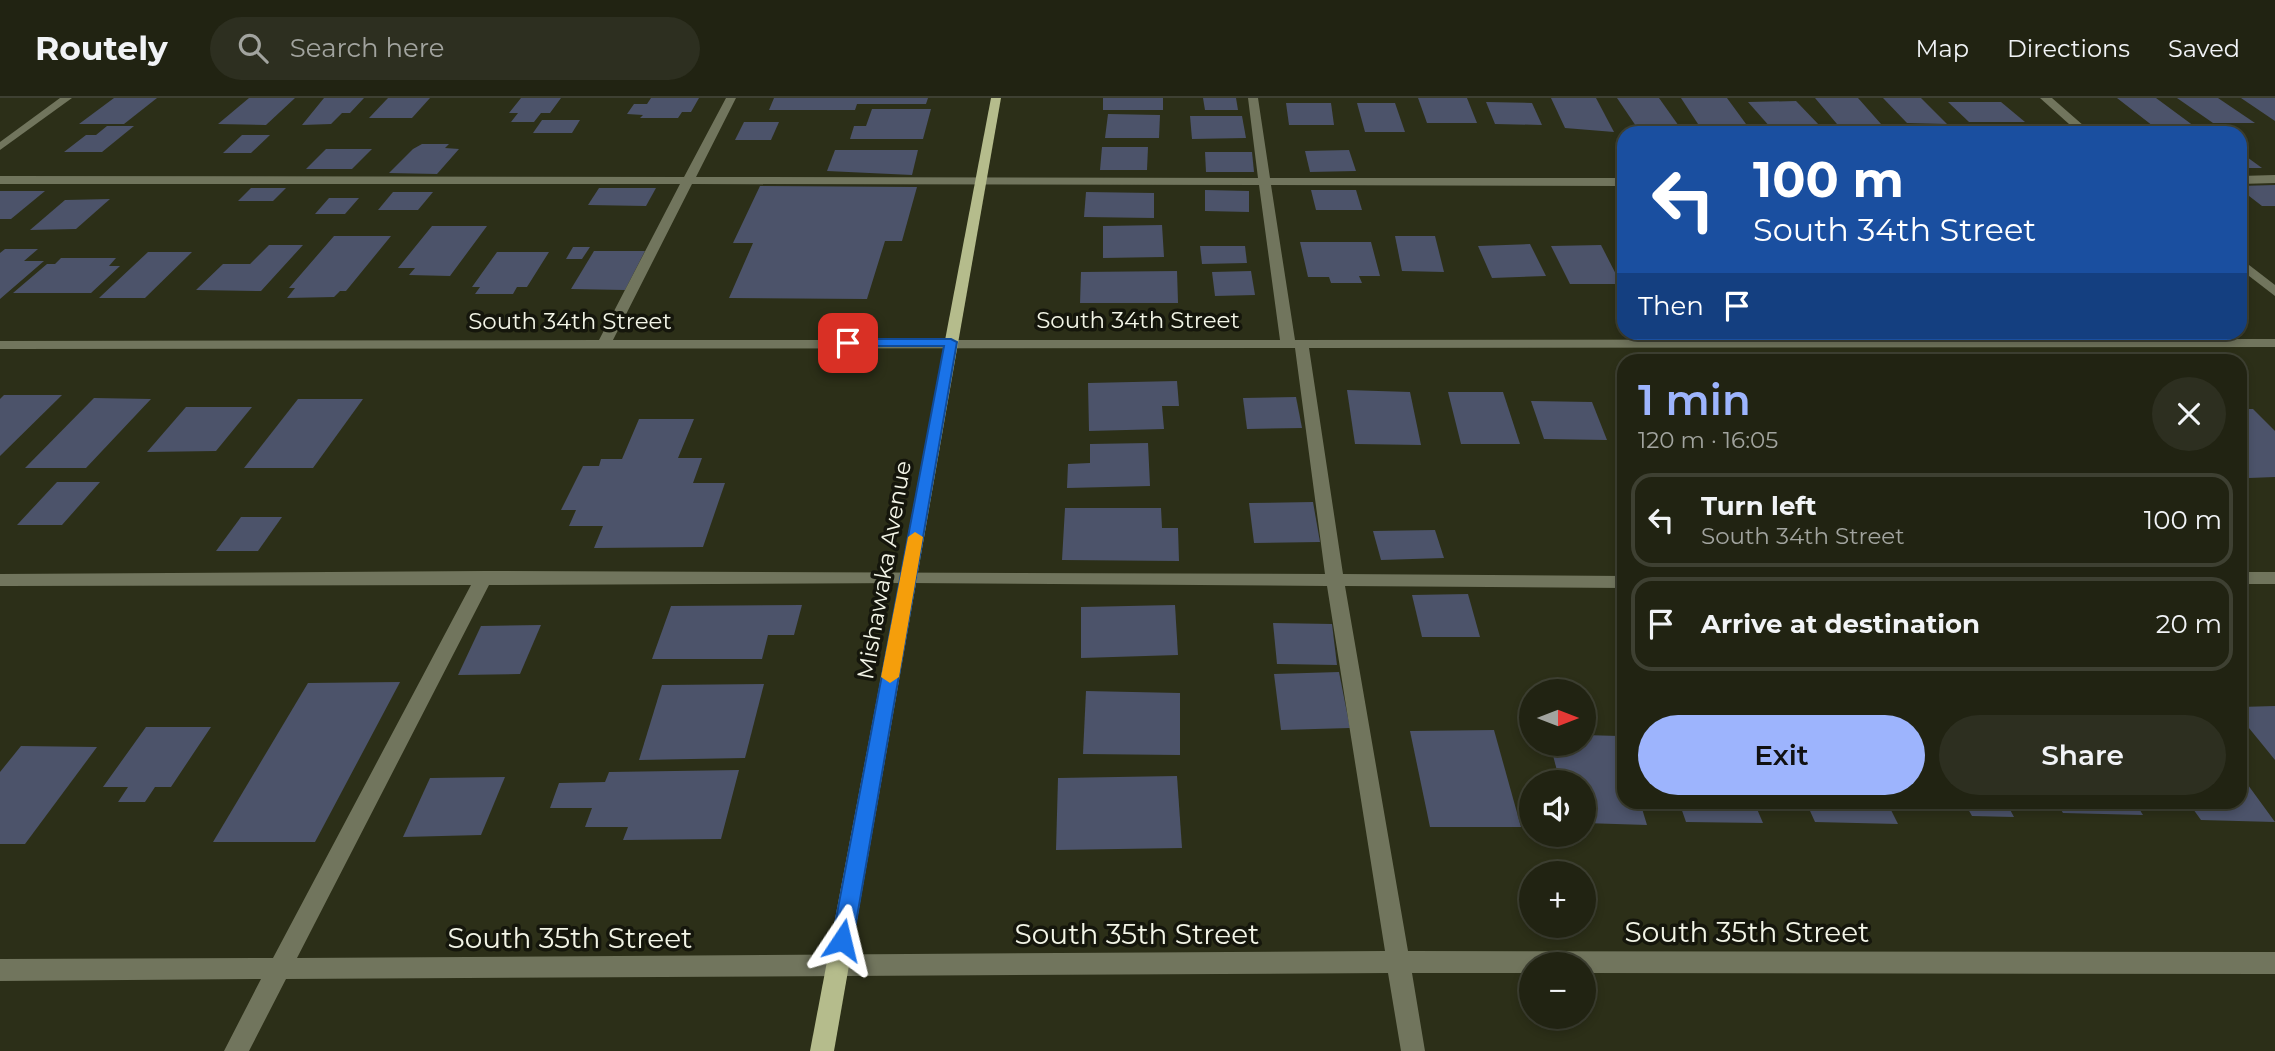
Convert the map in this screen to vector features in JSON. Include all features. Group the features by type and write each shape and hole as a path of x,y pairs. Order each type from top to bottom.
{"main road":[{"name":"Mishawaka Avenue","path":"822,1051 996,98"}],"street":[{"path":"0,147 66,98"},
{"path":"604,344 731,98"},
{"path":"1253,98 1390,920 1401,962 1413,1051"},
{"path":"2045,98 2078,126"},
{"path":"0,180 688,179 1266,183 1617,181"},
{"path":"2247,180 2275,180"},
{"path":"2247,268 2275,292"},
{"name":"South 34th Street","path":"0,345 2275,342"},
{"path":"236,1051 484,577"},
{"path":"0,580 908,577 1617,582"},
{"path":"2247,578 2275,578"},
{"name":"South 35th Street","path":"0,970 1401,962 2275,963"}],"building":[{"path":"114,98 157,98 124,124 79,124"},
{"path":"249,98 295,98 266,125 218,124"},
{"path":"324,98 364,98 350,113 342,113 331,124 302,125"},
{"path":"388,98 430,98 412,118 369,118"},
{"path":"521,98 561,98 550,113 541,113 534,122 511,122 518,113 509,113"},
{"path":"651,98 699,98 691,112 682,112 678,118 640,118 643,115 627,114 634,104 647,104"},
{"path":"774,98 928,98 926,104 857,104 855,110 769,110"},
{"path":"1103,98 1163,98 1163,110 1103,110"},
{"path":"1203,98 1236,98 1238,110 1205,110"},
{"path":"1418,98 1467,98 1477,123 1427,123"},
{"path":"1551,98 1596,98 1614,132 1565,128"},
{"path":"1617,98 1659,98 1679,126 1636,126"},
{"path":"1681,98 1727,98 1746,124 1698,124"},
{"path":"1815,98 1858,98 1883,126 1860,126 1837,124"},
{"path":"1883,98 1921,98 1947,124 1907,123"},
{"path":"2117,98 2156,98 2194,126 2153,126"},
{"path":"2177,98 2218,98 2255,123 2213,123"},
{"path":"2241,98 2275,98 2275,121"},
{"path":"1796,101 1820,126 1769,126 1748,102"},
{"path":"1486,102 1532,103 1542,125 1495,124"},
{"path":"1948,102 2001,102 2025,122 1969,122"},
{"path":"1286,103 1331,103 1334,125 1289,125"},
{"path":"1357,103 1395,103 1405,132 1365,132"},
{"path":"872,109 931,109 923,139 850,139 854,126 866,126"},
{"path":"1108,114 1160,115 1159,138 1105,138"},
{"path":"1190,116 1242,116 1246,138 1192,139"},
{"path":"542,120 580,120 572,133 533,133"},
{"path":"744,122 779,122 771,140 735,140"},
{"path":"107,126 134,126 102,152 64,152 86,135 96,135"},
{"path":"242,135 270,135 251,153 223,153"},
{"path":"422,144 449,144 445,148 459,149 437,174 389,173 413,149"},
{"path":"1102,147 1148,147 1147,170 1100,170"},
{"path":"326,149 372,149 352,169 306,169"},
{"path":"835,150 918,150 912,175 827,171"},
{"path":"1349,150 1356,171 1310,172 1305,151"},
{"path":"1205,152 1252,152 1254,172 1206,172"},
{"path":"2247,157 2262,168 2247,168"},
{"path":"2275,185 2275,206 2262,206 2247,194 2247,186"},
{"path":"760,186 917,187 902,241 885,241 867,299 729,298 753,243 733,243"},
{"path":"251,188 286,188 273,201 238,201"},
{"path":"599,188 656,188 646,206 588,205"},
{"path":"1205,190 1249,191 1249,212 1205,211"},
{"path":"1311,190 1356,190 1362,210 1316,210"},
{"path":"0,191 45,191 11,219 0,219"},
{"path":"393,192 433,192 418,210 378,210"},
{"path":"1086,192 1154,193 1154,218 1084,217"},
{"path":"329,198 359,198 345,214 315,214"},
{"path":"110,199 76,229 30,230 65,200"},
{"path":"1162,225 1164,257 1103,258 1103,226"},
{"path":"432,226 487,226 450,276 409,275 415,268 398,268"},
{"path":"334,236 391,236 346,291 340,291 334,297 287,298 295,288 289,288"},
{"path":"1395,236 1435,236 1444,272 1402,271"},
{"path":"1300,242 1371,242 1380,276 1359,276 1362,283 1331,283 1329,277 1308,277"},
{"path":"1530,244 1546,276 1492,278 1478,246"},
{"path":"269,245 303,245 261,291 196,290 223,264 250,264"},
{"path":"1601,245 1617,276 1617,284 1570,284 1551,246"},
{"path":"1200,246 1245,246 1247,263 1202,264"},
{"path":"573,247 590,247 582,259 566,259"},
{"path":"5,249 38,249 24,261 44,261 0,299 0,253"},
{"path":"594,251 645,251 625,290 571,289"},
{"path":"148,252 192,252 145,298 99,298"},
{"path":"497,252 549,252 527,287 517,287 513,294 475,294 480,287 472,287"},
{"path":"61,258 116,258 109,266 120,266 91,293 13,293 47,264 55,264"},
{"path":"1177,271 1178,303 1080,303 1081,272"},
{"path":"1251,271 1255,295 1215,296 1212,272"},
{"path":"1177,381 1179,406 1162,406 1164,429 1089,431 1088,383"},
{"path":"1347,390 1410,392 1421,445 1355,444"},
{"path":"1448,392 1503,392 1520,444 1461,444"},
{"path":"4,395 62,395 0,456 0,399"},
{"path":"1296,397 1302,428 1247,429 1243,398"},
{"path":"94,398 151,399 86,468 25,468"},
{"path":"298,399 363,399 313,468 244,468"},
{"path":"1531,401 1592,402 1607,440 1544,439"},
{"path":"186,407 252,407 216,451 147,452"},
{"path":"2247,409 2253,409 2275,431 2275,477 2249,478"},
{"path":"639,419 694,419 678,458 702,458 693,483 725,483 703,547 594,548 603,526 569,526 576,510 561,510 583,466 599,466 601,459 622,459"},
{"path":"1148,443 1150,486 1067,488 1068,464 1090,463 1090,444"},
{"path":"57,482 100,482 62,525 17,525"},
{"path":"1313,502 1320,542 1254,543 1249,503"},
{"path":"1065,508 1161,508 1162,528 1178,528 1179,561 1062,560"},
{"path":"241,517 282,517 258,551 216,551"},
{"path":"1435,530 1444,558 1381,560 1373,531"},
{"path":"1468,594 1480,637 1422,637 1412,595"},
{"path":"802,605 794,635 768,635 762,659 652,659 671,606"},
{"path":"1175,605 1178,655 1081,658 1081,607"},
{"path":"1273,623 1332,624 1337,665 1277,664"},
{"path":"541,625 520,674 458,675 481,626"},
{"path":"1339,672 1350,728 1281,730 1274,674"},
{"path":"400,682 315,842 213,842 308,683"},
{"path":"764,684 745,758 639,760 662,685"},
{"path":"1086,691 1180,693 1180,755 1083,754"},
{"path":"2275,706 2275,760 2247,726 2247,707"},
{"path":"146,727 211,727 171,787 155,787 145,802 118,802 128,787 103,787"},
{"path":"1494,730 1519,827 1430,827 1410,731"},
{"path":"1596,735 1617,736 1617,809 1642,809 1647,825 1596,823 1596,770 1557,770 1553,756 1596,756"},
{"path":"21,746 97,747 25,844 0,844 0,772"},
{"path":"739,770 721,839 623,840 628,827 585,827 592,808 550,808 559,783 605,782 609,772"},
{"path":"1177,776 1182,848 1056,850 1058,778"},
{"path":"505,777 481,835 403,837 430,778"},
{"path":"2247,784 2275,822 2201,820 2193,809 2247,809"},
{"path":"1681,809 1757,809 1763,823 1686,822"},
{"path":"1809,809 1890,809 1898,824 1815,822"},
{"path":"1968,809 2010,809 2014,817 1972,816"},
{"path":"2060,809 2139,809 2143,815 2063,813"}],"slow traffic":[{"path":"890,677 915,537"}],"route":[{"path":"842,940 951,342 848,343"}]}
